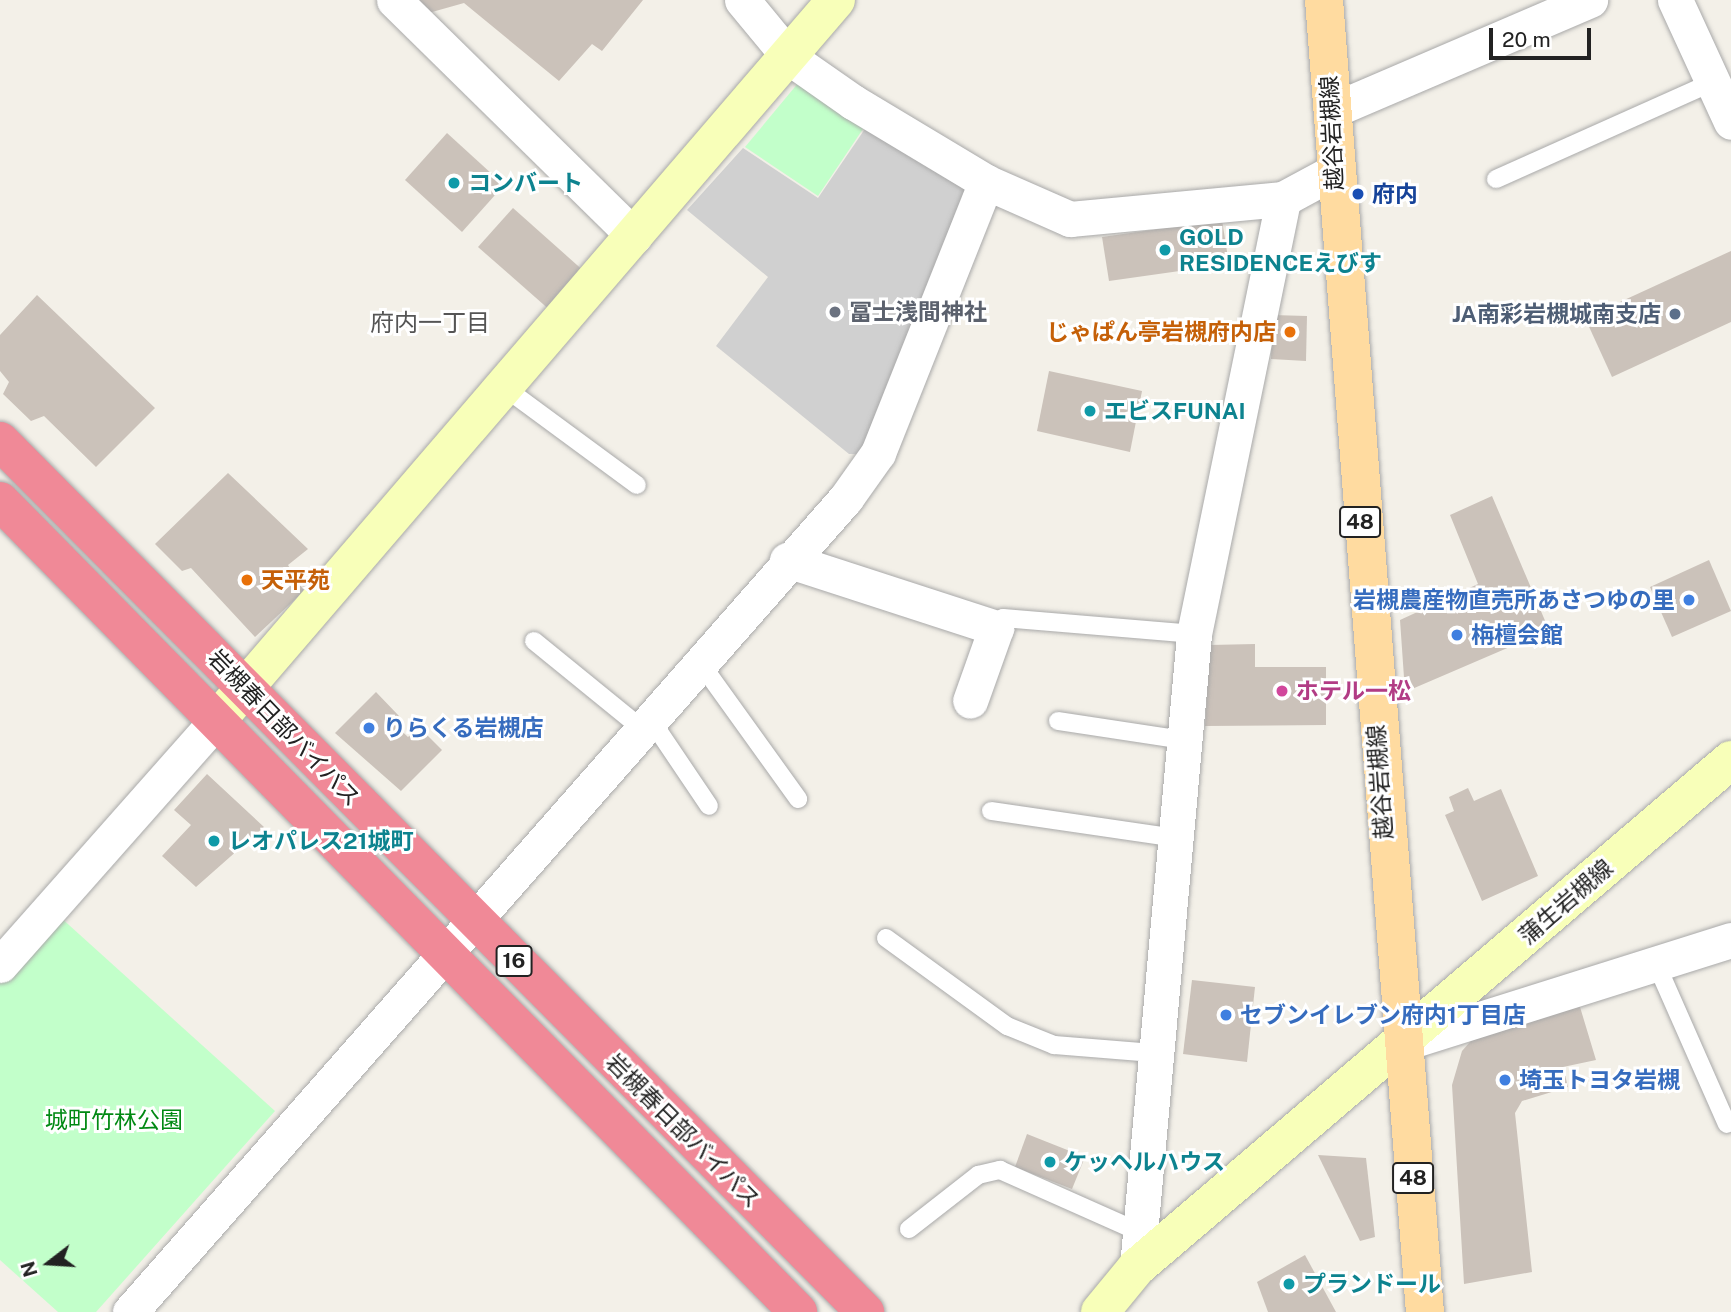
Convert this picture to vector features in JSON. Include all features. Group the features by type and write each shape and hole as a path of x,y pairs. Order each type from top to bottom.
{"highway":[{"name":"岩槻春日部バイパス","path":"0,441 865,1312"},
{"name":"岩槻春日部バイパス","path":"0,501 218,719 443,954 798,1312"}],"main road":[{"name":"越谷岩槻線","path":"1324,0 1333,172 1400,1044 1425,1312"}],"street":[{"path":"394,0 634,236"},
{"path":"742,0 790,58 986,182 1070,219 1240,198 1283,198 1333,172"},
{"path":"0,965 218,719 790,58 836,0"},
{"path":"1331,111 1588,0"},
{"path":"1675,0 1731,122"},
{"path":"130,1312 787,560 877,453 986,182"},
{"path":"1138,1250 1194,635 1283,198"},
{"path":"787,560 996,628 970,701"},
{"name":"蒲生岩槻線","path":"1100,1312 1138,1250 1400,1044 1731,760"},
{"path":"1400,1044 1655,961 1731,940"}],"lane":[{"path":"1496,179 1713,82"},
{"path":"504,387 637,485"},
{"path":"996,628 1003,618 1194,635"},
{"path":"534,641 644,722 709,806"},
{"path":"699,661 798,799"},
{"path":"1058,721 1184,740"},
{"path":"991,811 1175,838"},
{"path":"886,937 1007,1026 1054,1045 1154,1053"},
{"path":"1655,961 1727,1124"},
{"path":"909,1229 978,1175 1000,1170 1138,1250"}],"shaded area":[{"name":"冨士浅間神社","path":"871,120 968,181 864,454 849,454 716,346 768,277 687,210 743,148 818,198"}],"green space":[{"path":"804,76 869,120 818,196 745,147"},
{"name":"城町竹林公園","path":"59,916 275,1111 96,1312 58,1312 0,1260 0,982"}],"building":[{"path":"410,0 643,0 602,51 592,44 559,81 464,3 425,14"},
{"name":"コンバート","path":"447,133 504,185 462,232 405,180"},
{"path":"513,208 586,273 552,312 478,247"},
{"name":"GOLD RESIDENCEえびす","path":"1222,220 1229,264 1109,281 1102,237"},
{"path":"1731,251 1731,322 1612,377 1585,318"},
{"path":"37,295 155,408 96,467 44,416 31,421 3,394 9,382 0,371 0,335"},
{"path":"1272,315 1307,316 1306,361 1271,359"},
{"name":"エビスFUNAI","path":"1049,371 1142,391 1130,452 1037,431"},
{"path":"228,473 308,549 288,565 304,591 255,637 191,568 182,571 155,544"},
{"path":"1492,496 1549,630 1405,692 1400,620 1478,584 1450,515"},
{"path":"1709,560 1731,611 1672,637 1650,587"},
{"path":"1255,644 1255,667 1326,667 1326,725 1205,726 1210,645"},
{"path":"376,692 399,716 393,723 408,737 419,727 442,750 401,791 335,733"},
{"name":"レオパレス21城町","path":"207,774 264,827 196,887 162,856 191,825 174,810"},
{"path":"1468,788 1474,801 1501,789 1538,876 1482,901 1445,815 1454,811 1449,797"},
{"path":"1192,980 1255,987 1247,1062 1183,1054"},
{"path":"1577,997 1596,1060 1563,1067 1568,1087 1522,1101 1515,1113 1532,1272 1464,1284 1452,1085 1462,1051 1484,1026"},
{"name":"ケッヘルハウス","path":"1027,1134 1085,1157 1072,1189 1015,1167"},
{"path":"1318,1155 1366,1158 1375,1237 1360,1241"},
{"name":"プランドール","path":"1305,1255 1336,1312 1268,1312 1257,1282"}],"place":[{"name":"コンバート","path":"454,183"},
{"name":"府内","path":"1358,194"},
{"name":"GOLD RESIDENCEえびす","path":"1165,250"},
{"name":"冨士浅間神社","path":"835,312"},
{"name":"JA南彩岩槻城南支店","path":"1675,314"},
{"name":"じゃぱん亭岩槻府内店","path":"1290,332"},
{"name":"エビスFUNAI","path":"1090,411"},
{"name":"天平苑","path":"247,580"},
{"name":"岩槻農産物直売所あさつゆの里","path":"1689,600"},
{"name":"栴檀会館","path":"1457,635"},
{"name":"ホテル一松","path":"1282,691"},
{"name":"りらくる岩槻店","path":"369,728"},
{"name":"レオパレス21城町","path":"214,841"},
{"name":"セブンイレブン府内1丁目店","path":"1226,1015"},
{"name":"埼玉トヨタ岩槻","path":"1505,1080"},
{"name":"ケッヘルハウス","path":"1050,1162"},
{"name":"プランドール","path":"1289,1284"}],"district":[{"name":"府内一丁目","path":"430,323"}]}
